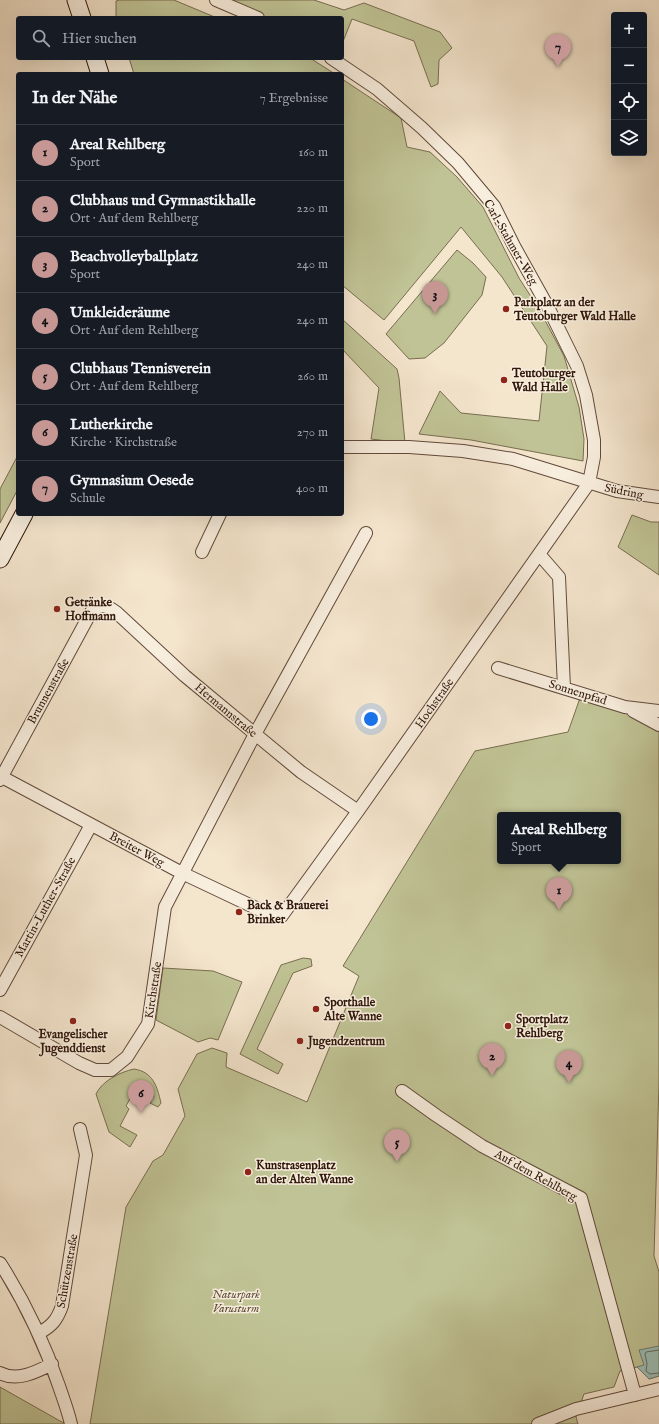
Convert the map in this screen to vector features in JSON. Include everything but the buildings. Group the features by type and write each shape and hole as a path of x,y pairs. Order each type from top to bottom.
{"main road":[{"path":"76,0 81,16"},
{"path":"96,60 99,72"},
{"path":"0,559 23,516"}],"street":[{"path":"216,0 253,16"},
{"name":"Carl-Stahmer-Weg","path":"334,60 377,89 422,128 458,163 494,206 514,246 548,307 577,366 586,395 594,440 594,457 588,483"},
{"name":"Südring","path":"344,447 409,447 463,451 513,460 616,491 659,497"},
{"name":"Hochstraße","path":"275,918 281,917 358,811 588,483"},
{"path":"202,552 219,516"},
{"name":"Kirchstraße","path":"0,1017 79,1063 95,1070 111,1070 128,1057 148,1024 165,907 255,734 366,532"},
{"path":"539,554 560,577 564,688"},
{"name":"Hermannstraße","path":"100,606 112,608 185,676 301,772 358,811"},
{"name":"Brunnenstraße","path":"0,778 91,612 100,606"},
{"name":"Sonnenpfad","path":"498,668 625,707 659,711"},
{"path":"625,707 659,725"},
{"name":"Breiter Weg","path":"0,778 91,824 182,873 275,918"},
{"name":"Martin-Luther-Straße","path":"0,990 91,824"},
{"name":"Auf dem Rehlberg","path":"402,1091 436,1116 482,1146 581,1198 635,1394"},
{"name":"Schützenstraße","path":"39,1333 48,1329 58,1318 62,1306 86,1154 80,1129"},
{"path":"0,1263 18,1292 39,1333 52,1364 71,1424"},
{"path":"0,1372 6,1376 22,1376 39,1371 52,1364"},
{"path":"538,1424 576,1409 659,1389"}],"green space":[{"path":"174,0 212,16 116,16 116,1"},
{"path":"225,0 314,0 344,10 364,3 440,32 452,48 439,60 438,84 431,87 414,41 352,19 344,39 344,16 261,16"},
{"path":"130,60 313,60 332,72 133,72"},
{"path":"344,80 401,118 407,147 430,152 457,177 483,207 519,278 539,309 564,356 579,407 584,439 583,461 471,440 419,434 440,391 461,413 539,421 547,346 502,277 461,227 384,320 344,287"},
{"path":"457,250 473,263 486,277 482,295 444,343 425,358 409,359 386,334"},
{"path":"344,321 397,369 405,443 371,439 379,388 344,351"},
{"path":"16,459 16,493 0,523 0,489"},
{"path":"632,515 651,522 659,522 659,575 618,547"},
{"name":"Naturpark Varusturm","path":"580,698 625,707 659,725 659,1082 654,1256 659,1272 659,1376 649,1379 637,1367 620,1371 614,1387 584,1394 576,1417 578,1424 90,1424 126,1207 153,1161 163,1155 185,1116 178,1089 197,1054 212,1048 227,1053 226,1067 307,1102 359,976 343,966 475,751 568,732"},
{"path":"303,958 311,959 312,966 293,973 257,1049 283,1064 278,1074 240,1054 281,965"},
{"path":"163,968 213,971 242,982 218,1040 210,1038 198,1042 156,1020"},
{"path":"134,1069 146,1073 150,1077 156,1086 161,1103 158,1107 150,1103 154,1096 144,1090 140,1097 133,1093 126,1106 129,1109 120,1126 137,1135 130,1147 109,1132 96,1094 102,1085 107,1081 123,1072"},
{"path":"0,1387 60,1421 66,1424 0,1424"}],"water":[{"path":"659,1346 659,1376 649,1379 637,1367 644,1365 639,1350"}],"place":[{"name":"Gymnasium Oesede","path":"558,67"},
{"name":"Parkplatz an der Teutoburger Wald Halle","path":"506,309"},
{"name":"Beachvolleyballplatz","path":"435,314"},
{"name":"Teutoburger Wald Halle","path":"504,380"},
{"name":"Getränke Hoffmann","path":"57,609"},
{"name":"Areal Rehlberg","path":"559,910"},
{"name":"Back & Brauerei Brinker","path":"239,912"},
{"name":"Sporthalle Alte Wanne","path":"316,1009"},
{"name":"Evangelischer Jugenddienst","path":"73,1021"},
{"name":"Sportplatz Rehlberg","path":"508,1026"},
{"name":"Jugendzentrum","path":"300,1041"},
{"name":"Clubhaus und Gymnastikhalle","path":"492,1076"},
{"name":"Umkleideräume","path":"569,1083"},
{"name":"Lutherkirche","path":"141,1113"},
{"name":"Clubhaus Tennisverein","path":"397,1162"},
{"name":"Kunstrasenplatz an der Alten Wanne","path":"248,1172"}]}
